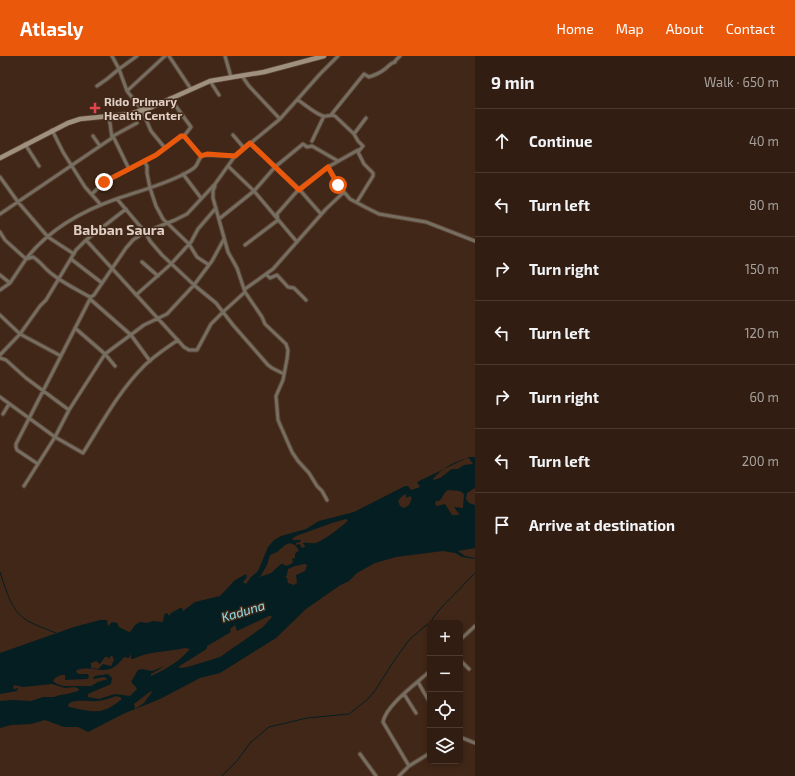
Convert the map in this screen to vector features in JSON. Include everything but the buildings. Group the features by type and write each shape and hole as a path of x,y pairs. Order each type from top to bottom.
{"main road":[{"path":"0,158 52,130 80,119 130,114 210,81 231,76 271,71 324,56"}],"street":[{"path":"112,56 119,69 127,91 142,110 151,131 165,148"},
{"path":"97,86 137,56"},
{"path":"127,91 165,56"},
{"path":"169,56 191,88"},
{"path":"225,56 231,76"},
{"path":"38,464 17,450 16,447 91,298 126,248 133,240 145,232 187,214 201,198 212,190 235,156 280,120 320,74 338,56"},
{"path":"331,115 364,74 369,77 373,76 384,70 400,56"},
{"path":"242,75 244,81 280,120"},
{"path":"210,81 219,94"},
{"path":"92,194 104,182 144,161 181,136 184,136 191,127 170,98"},
{"path":"298,100 320,115 335,116 364,146"},
{"path":"109,116 112,136 129,169"},
{"path":"312,141 324,116"},
{"path":"354,134 366,118"},
{"path":"0,214 72,166 112,136 137,123"},
{"path":"52,130 85,187 101,205"},
{"path":"233,135 244,148"},
{"path":"93,136 100,146"},
{"path":"184,136 201,156"},
{"path":"250,143 275,166 321,214"},
{"path":"25,144 39,166"},
{"path":"219,219 254,191 275,166 303,144 307,147 312,146 338,161"},
{"path":"278,220 277,214 299,190 328,167 364,146"},
{"path":"357,202 373,176 373,173 364,164 358,152 364,146"},
{"path":"0,290 10,283 33,249 83,213 183,174 194,168 201,156 207,154 235,156"},
{"path":"144,161 148,166 147,173 150,188 156,206 163,219 169,223 198,256 209,265"},
{"path":"228,166 254,191 297,242"},
{"path":"328,167 350,199 379,214 426,222 475,241"},
{"path":"183,174 201,198"},
{"path":"0,177 18,202 48,237 74,254"},
{"path":"212,190 229,256 237,268 245,291 265,324 286,344 287,354 284,374 281,386 276,396 278,420 292,452 322,491 327,500"},
{"path":"86,240 184,347 189,350 197,350 211,324 245,291 273,269 321,214 344,192"},
{"path":"117,199 145,232 156,249 194,285 207,295 268,365 284,374"},
{"path":"136,295 171,264 189,244 198,229 216,208"},
{"path":"69,410 26,378 15,366 0,356 20,334 46,300 74,254 86,240 126,209"},
{"path":"245,245 278,220"},
{"path":"0,232 5,240 26,259"},
{"path":"24,486 55,437 69,410 105,354 144,325 167,314 194,285 209,265 224,239"},
{"path":"26,259 33,256 58,279 91,298 131,335 150,361"},
{"path":"71,259 102,283"},
{"path":"142,262 158,276"},
{"path":"266,274 270,278 277,275 288,287 294,288 306,300"},
{"path":"0,275 10,283"},
{"path":"0,315 20,334 61,356"},
{"path":"0,321 4,319"},
{"path":"75,328 105,354 115,366"},
{"path":"0,397 55,437 83,453 123,391 144,366 164,349 178,340"},
{"path":"3,414 9,404"},
{"path":"463,637 475,626"},
{"path":"463,663 470,669"},
{"path":"409,766 383,722 391,705 427,674"},
{"path":"418,682 427,698"},
{"path":"404,694 416,713"},
{"path":"463,738 475,743"},
{"path":"360,754 376,776"},
{"path":"399,776 409,766 427,755"}],"water":[{"name":"Kaduna","path":"469,457 475,457 475,488 467,493 466,499 469,503 475,505 475,548 458,551 465,556 475,559 462,557 455,553 443,551 396,557 375,563 357,573 349,581 339,586 306,609 276,638 220,673 200,678 160,699 123,714 88,732 78,727 64,727 45,720 31,724 11,725 0,728 0,701 31,701 43,697 54,697 67,694 78,691 79,689 75,687 65,688 52,684 23,687 14,685 14,689 18,688 17,691 0,694 0,653 74,627 100,620 107,620 108,626 112,622 117,623 119,627 129,632 140,622 163,622 164,615 166,613 169,616 171,613 180,608 182,608 183,611 195,602 220,596 235,580 246,574 247,577 243,582 246,584 258,571 268,547 274,540 281,536 306,529 319,521 354,512 405,486 408,486 411,490 418,488 420,486 417,483 419,481 443,469 436,475 433,479 434,480 440,478 452,469 458,469 464,465 473,464 469,458 465,459","holes":["448,490 460,491 464,494 463,508 454,507 459,515 452,515 445,504 437,506 435,504 436,501 439,501","406,494 406,498 410,496 412,498 409,505 404,508 400,506 398,501 402,496","346,519 348,520 337,530 319,541 314,543 303,543 305,546 304,548 301,547 300,544 296,545 296,543 300,542 301,540 292,540 293,538 332,523","290,543 295,545 299,550 295,554 295,558 292,559 293,562 291,564 286,566 281,564 271,573 260,577 267,565 270,555 277,552 285,545","307,565 305,571 296,575 297,583 294,585 288,583 287,578 285,577 288,569 295,566","269,616 272,617 263,627 220,657 191,666 182,668 178,667 205,650 207,646 231,632 230,629 235,625 237,631","185,648 190,649 172,665 151,676 151,674 165,666 152,671 142,669 138,670 131,682 137,688 130,696 115,694 99,699 88,697 88,694 111,684 112,678 108,674 95,676 93,678 94,679 104,677 108,679 91,686 63,686 53,681 61,675 65,675 65,680 87,679 89,677 88,674 79,674 76,672 77,670 107,670 118,664 124,657 129,658 131,654 131,659 133,659 152,653","112,655 114,660 111,666 103,664 98,669 91,668 91,663 96,661 100,664 105,657 108,657 108,659","151,691 152,692 144,703 135,709 134,704","116,696 122,699 108,708 97,711 69,707 68,705 77,701 104,700"]}],"waterway":[{"path":"0,572 10,600 16,611 32,623 56,633"},
{"path":"222,776 237,761 250,743 269,727 307,718 349,714 368,699 409,640 431,621 439,610 475,573"}],"place":[{"name":"Rido Primary Health Center","path":"95,108"}],"district":[{"name":"Babban Saura","path":"119,229"}],"route":[{"path":"104,182 156,155 181,136 184,136 201,156 207,154 235,156 250,143 299,190 328,167 338,185"}]}
